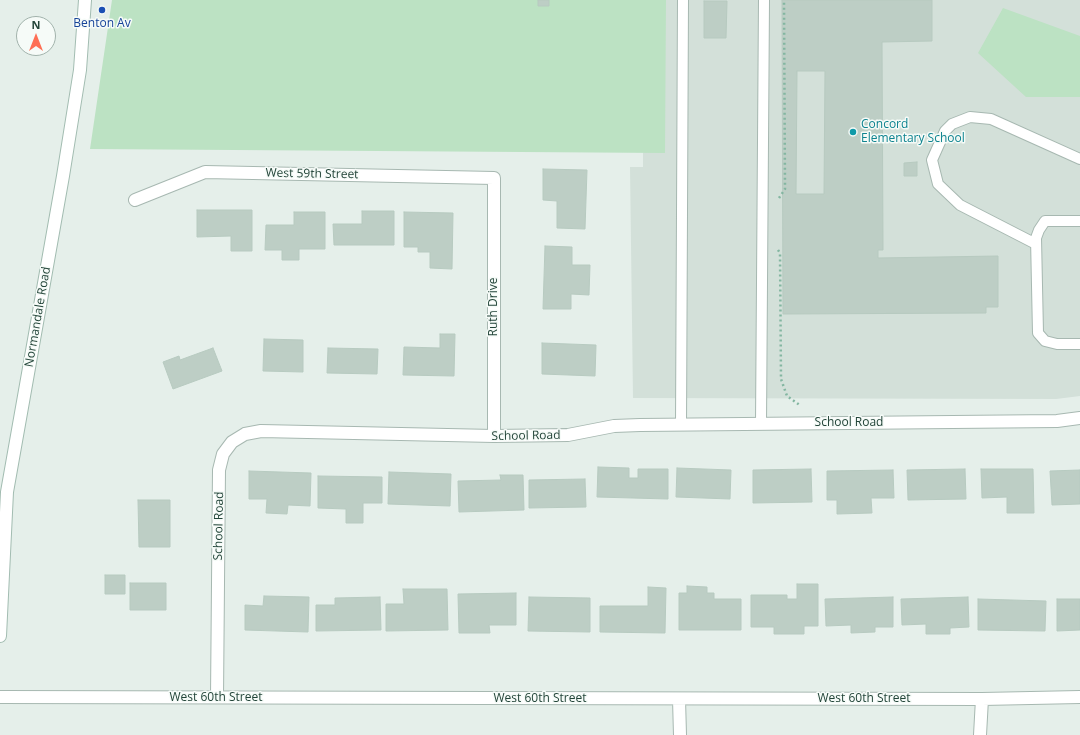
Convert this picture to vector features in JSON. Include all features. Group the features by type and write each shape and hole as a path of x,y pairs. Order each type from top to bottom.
{"street":[{"name":"Normandale Road","path":"0,636 7,492 67,153 80,70 85,0"},
{"name":"West 59th Street","path":"135,200 205,172 494,178"},
{"name":"Ruth Drive","path":"494,178 494,436"},
{"name":"School Road","path":"217,698 219,470 223,454 232,442 244,434 261,431 494,436 568,435 614,426 762,423 1057,421 1080,418"},
{"name":"West 60th Street","path":"0,698 982,699 1080,697"},
{"path":"679,699 680,735"},
{"path":"980,735 982,699"}],"lane":[{"path":"681,425 684,0"},
{"path":"762,423 764,0"},
{"path":"1036,244 960,204 938,184 932,160 944,131 952,124 970,118 991,119 1080,159"},
{"path":"1080,221 1046,221 1039,230 1036,244 1038,333 1046,341 1056,344 1080,344"}],"path":[{"path":"778,199 785,189 784,0"},
{"path":"777,248 780,252 781,379 787,396 801,406"}],"shaded area":[{"path":"643,0 1080,0 1080,396 1056,399 633,398 630,167 643,167"}],"green space":[{"path":"112,0 666,0 665,153 90,149"},
{"path":"1003,8 1080,36 1080,97 1026,97 978,53"}],"building":[{"path":"538,0 549,0 549,6 538,6"},
{"name":"Concord Elementary School","path":"782,0 932,0 932,41 882,42 883,250 878,250 878,258 998,256 998,307 986,307 986,313 783,314","holes":["797,71 825,71 824,194 796,194"]},
{"path":"704,1 727,1 726,38 704,38"},
{"path":"917,162 917,176 904,176 904,163"},
{"path":"543,169 587,170 585,229 557,228 557,201 543,200"},
{"path":"197,210 252,210 252,251 231,251 231,236 197,237"},
{"path":"362,211 394,211 394,245 334,245 333,224 362,224"},
{"path":"294,212 325,212 325,249 299,249 299,260 282,260 282,250 265,250 266,225 294,225"},
{"path":"404,212 453,213 452,269 430,268 430,252 418,252 418,247 404,247"},
{"path":"545,246 572,247 572,265 590,265 589,295 571,294 571,309 543,309"},
{"path":"440,334 455,334 454,376 403,375 404,347 440,348"},
{"path":"264,339 303,340 303,372 263,371"},
{"path":"542,343 596,345 595,376 542,374"},
{"path":"213,348 222,371 173,389 163,362 179,356 180,360"},
{"path":"328,348 378,349 377,374 327,373"},
{"path":"598,467 629,468 629,478 638,478 638,469 668,469 668,499 597,497"},
{"path":"677,468 731,470 730,499 676,497"},
{"path":"811,469 812,502 753,503 753,470"},
{"path":"965,469 966,499 908,500 907,470"},
{"path":"981,469 1033,469 1034,513 1007,513 1007,497 982,498"},
{"path":"893,470 894,498 871,498 872,513 837,514 837,500 827,500 827,471"},
{"path":"1080,470 1080,504 1052,505 1050,471"},
{"path":"249,471 311,473 310,506 288,505 287,514 266,513 267,499 249,499"},
{"path":"389,472 451,474 450,506 388,504"},
{"path":"500,475 523,475 524,510 459,512 458,481 501,480"},
{"path":"318,476 382,477 382,503 363,503 363,523 346,523 346,509 318,508"},
{"path":"585,479 586,507 529,508 529,480"},
{"path":"138,500 170,500 170,547 139,547"},
{"path":"105,575 125,575 125,594 105,594"},
{"path":"130,583 166,583 166,610 130,610"},
{"path":"797,584 818,584 818,626 804,626 804,634 774,634 774,627 751,627 751,595 787,595 787,599 797,599"},
{"path":"687,586 707,587 707,593 714,593 714,599 741,599 741,630 679,630 679,593 687,593"},
{"path":"648,587 666,588 665,633 600,632 600,606 648,606"},
{"path":"403,589 447,589 448,630 386,631 386,604 404,604"},
{"path":"516,593 516,625 489,625 490,633 459,633 458,594"},
{"path":"264,596 309,597 308,632 245,630 245,605 263,606"},
{"path":"380,597 381,630 316,631 316,605 335,605 335,598"},
{"path":"529,597 590,598 590,632 528,631"},
{"path":"893,597 893,627 875,627 875,632 851,633 851,625 826,626 825,599"},
{"path":"968,597 969,627 950,628 950,634 926,634 926,624 902,625 901,599"},
{"path":"978,599 1046,601 1045,631 978,630"},
{"path":"1057,599 1080,599 1080,630 1057,631"}],"place":[{"name":"Benton Av","path":"102,10"},
{"name":"Concord Elementary School","path":"853,132"}]}
